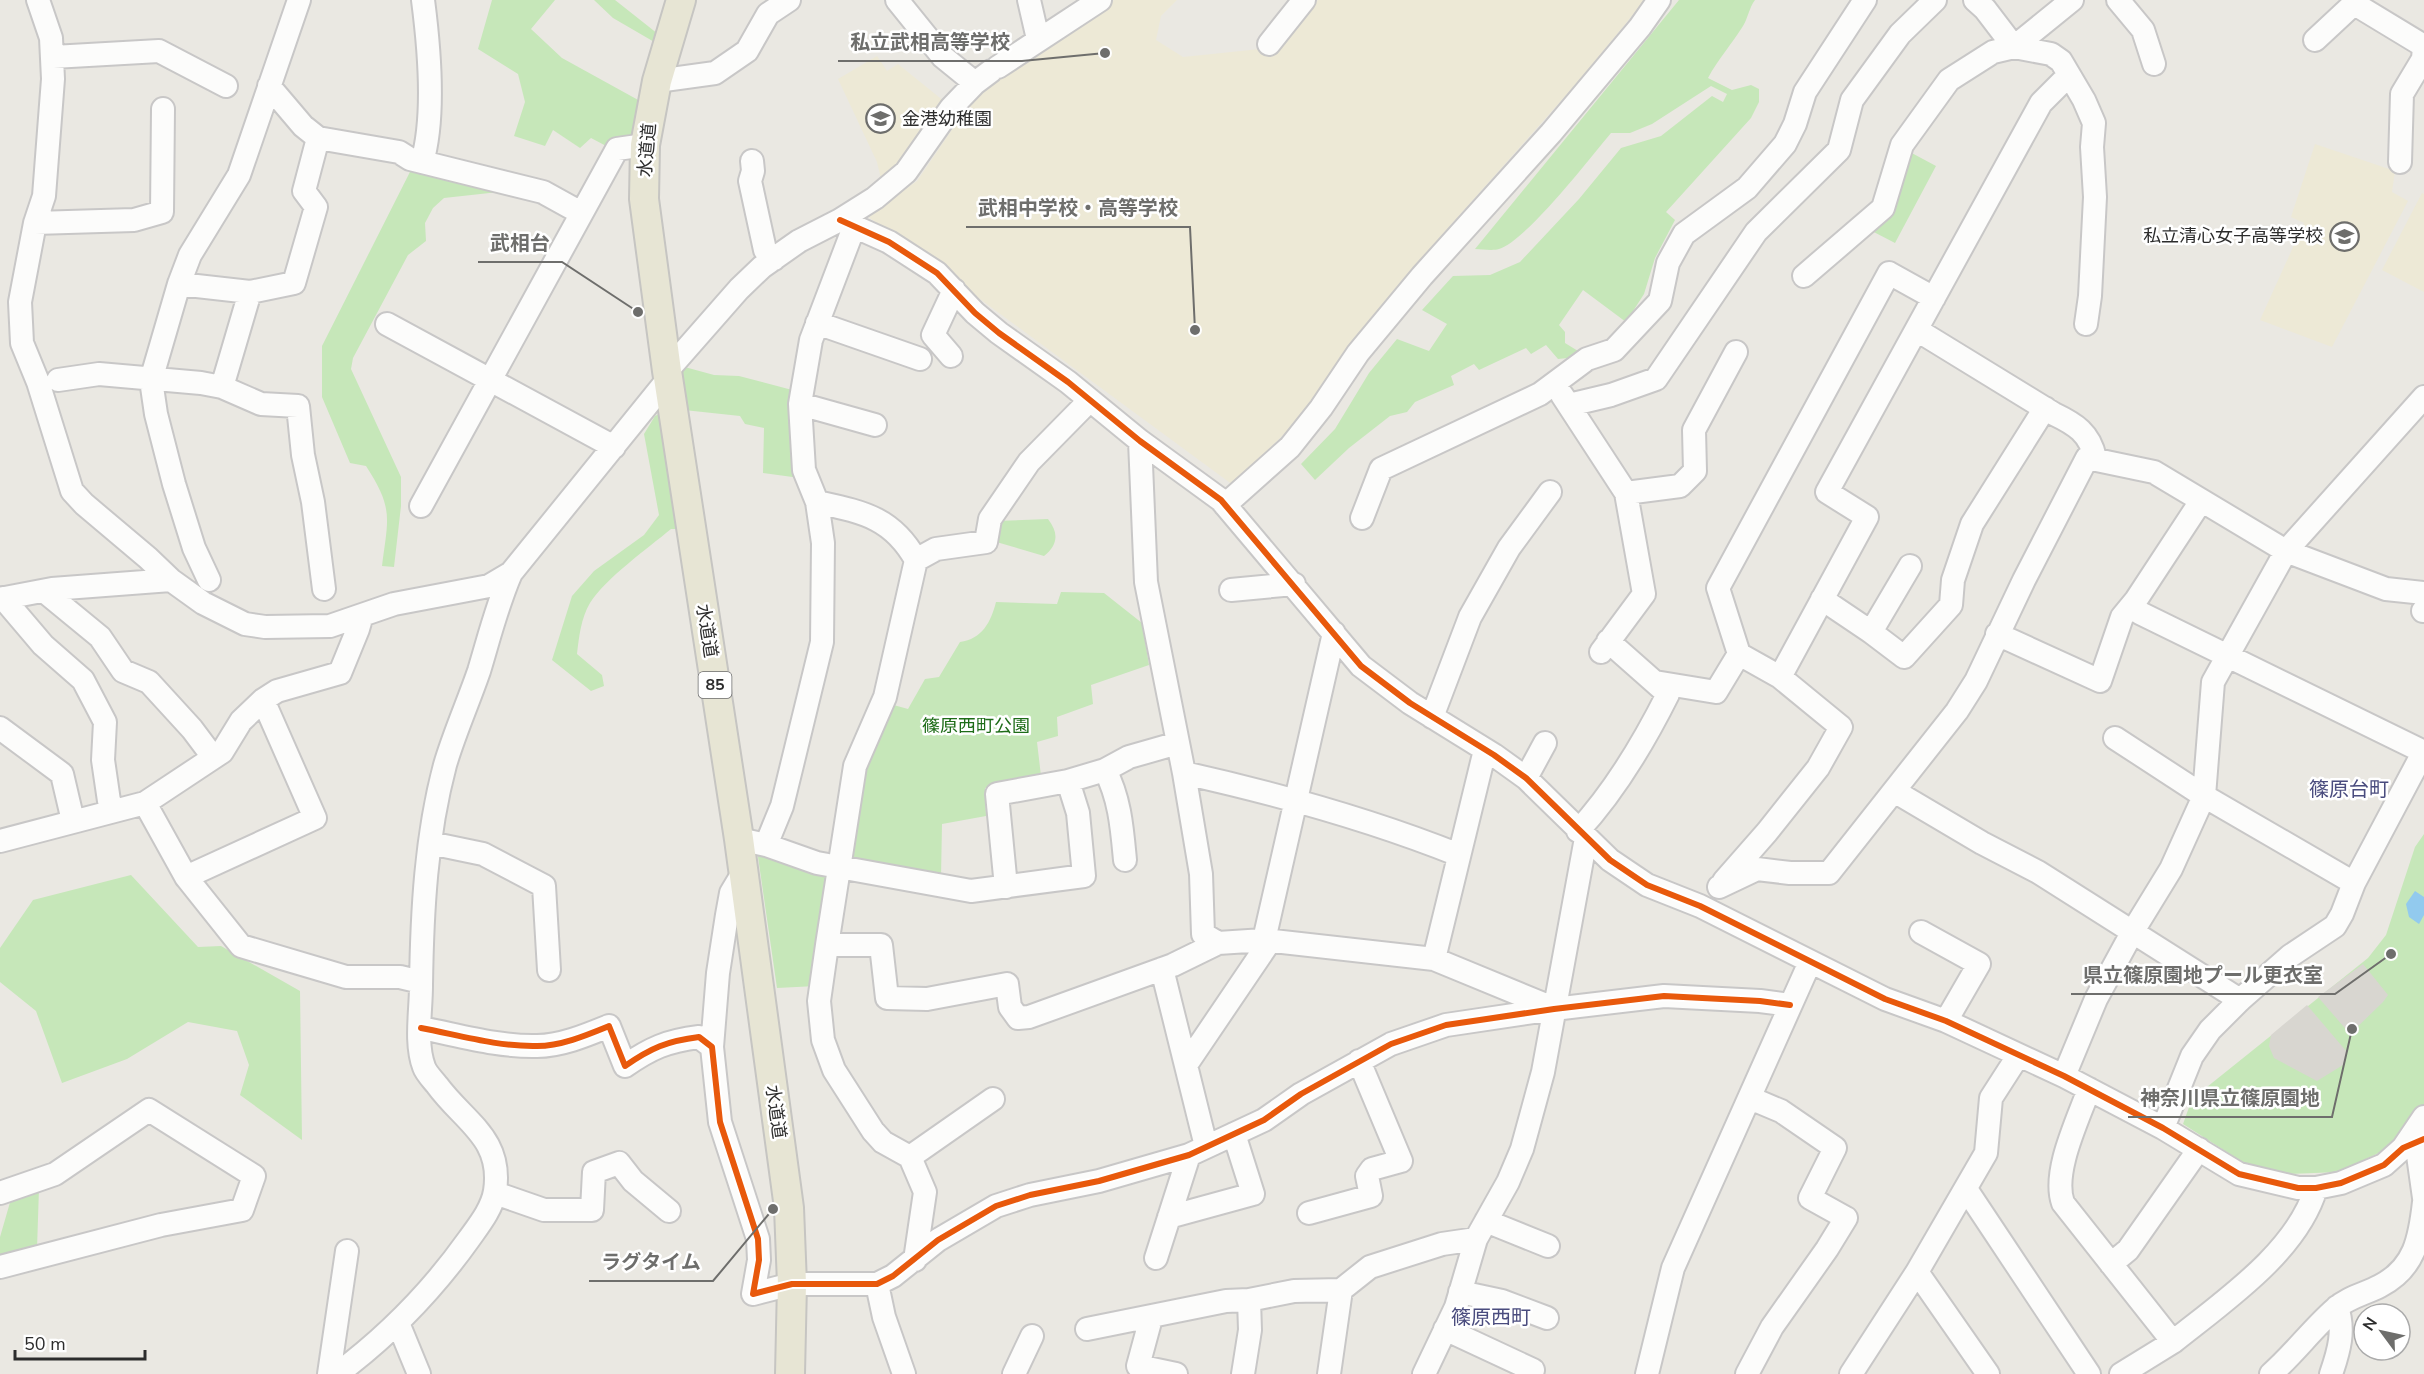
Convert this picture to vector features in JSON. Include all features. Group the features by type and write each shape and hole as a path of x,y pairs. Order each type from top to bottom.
{"main road":[{"name":"水道道","path":"681,0 657,81 645,145 644,199 668,374 739,839 789,1208 792,1284 790,1374"}],"street":[{"path":"38,0 51,38 53,57 44,195 35,223 20,302 22,343 38,382 72,491 171,580 202,603 245,624 265,627 330,626 394,604 489,586 511,573"},
{"path":"209,580 194,548 174,484 156,414 151,380 179,284 190,255 239,175 299,0"},
{"path":"422,162 428,142 428,41 423,0"},
{"path":"657,81 715,73 747,51 768,14 789,0"},
{"path":"897,0 943,57 988,74"},
{"path":"1029,0 1038,39"},
{"path":"1269,44 1304,0"},
{"path":"1225,505 1290,447 1372,336 1422,276 1551,133 1640,27 1659,0"},
{"path":"1362,518 1381,469 1540,394 1587,359 1614,350 1660,301 1668,263 1684,234 1747,188 1785,144 1795,124 1805,92 1865,0"},
{"path":"1569,405 1611,395 1656,379 1756,232 1839,150 1852,100 1900,34 1935,0"},
{"path":"1976,0 2014,47"},
{"path":"2014,47 2072,0"},
{"path":"2118,0 2142,30 2154,64"},
{"path":"337,1374 398,1323 430,1290 483,1220 495,1193 496,1171 491,1150 483,1133 442,1092 424,1068 421,1028 421,946 430,843 445,765 479,671 500,598 511,573 614,447 668,374 739,289 762,267 799,241 847,223 906,172 951,108 988,74 1093,2"},
{"path":"2315,40 2355,2 2424,53 2402,94 2400,162"},
{"path":"1804,276 1883,208 1902,145 1949,80 1993,52 2014,47 2052,54 2061,61 2084,100 2094,123 2092,147 2096,197 2086,324"},
{"path":"53,57 159,51 226,86"},
{"path":"1780,677 1866,517 1827,492 2041,103 2068,76"},
{"path":"269,86 303,126 318,138 399,152 410,159 543,192 581,213"},
{"path":"35,223 134,220 162,212 163,110"},
{"path":"179,284 250,292 294,283 316,207 304,191 318,138"},
{"path":"421,506 617,149 645,145"},
{"path":"752,161 753,171 750,181 765,250 774,259"},
{"path":"847,223 889,242 937,273 975,314 1068,382 1140,441 1225,505 1361,666 1432,717 1526,778 1610,860 1647,885 1700,906 1885,999 1946,1021 2064,1076 2163,1128 2239,1174 2298,1188 2316,1188 2341,1183 2384,1165 2414,1143"},
{"path":"766,845 782,806 822,642 823,543 817,502 804,470 800,404 807,359 847,223"},
{"path":"1700,906 1767,832 1818,768 1841,727 1780,677 1739,654 1718,588 1889,273 1934,298"},
{"path":"951,356 933,335 954,290"},
{"path":"222,387 250,292"},
{"path":"817,323 920,359"},
{"path":"387,324 614,447"},
{"path":"1917,330 2076,425 2092,447 2095,458"},
{"path":"1626,493 1680,486 1695,471 1694,430 1736,352"},
{"path":"58,380 99,374 222,387 261,404 298,406 303,455 313,502 324,590"},
{"path":"1424,1374 1460,1292 1481,1230 1508,1182 1522,1149 1543,1072 1582,834 1649,732 1668,694 1655,682 1605,647 1644,594 1626,493 1554,384"},
{"path":"2064,1076 2096,999 2133,931 2171,870 2204,796 2213,682 2286,551 2424,397"},
{"path":"916,560 936,549 986,542 990,519 1029,462 1090,400"},
{"path":"800,404 875,425"},
{"path":"1822,599 1904,657 1951,605 1953,580 1972,524 2045,408"},
{"path":"1140,441 1146,582 1184,773 1201,874 1203,934 1218,943"},
{"path":"1719,887 1757,869 1790,873 1829,873 1958,711 1976,681 1997,634 2087,458 2154,472 2286,551 2424,605"},
{"path":"1432,717 1470,617 1509,548 1550,492"},
{"path":"1997,634 2100,681 2122,617 2136,600 2201,501"},
{"path":"817,502 864,512 886,524 906,543 916,560 885,698 855,766 819,1001 823,1040 834,1070 873,1131 883,1142 910,1157 925,1192 915,1260"},
{"path":"1871,632 1910,566"},
{"path":"1,598 113,583 171,580"},
{"path":"1231,591 1294,585"},
{"path":"44,591 100,637 123,671 149,682 192,729 213,757"},
{"path":"1,598 43,645 83,680 105,722 103,760 110,801 115,810"},
{"path":"2139,613 2424,751 2354,883 2335,926 2290,956 2210,1030 2192,1056 2163,1128"},
{"path":"2,838 41,832 73,821 145,803 222,752 241,721 263,700 277,691 339,673 362,615"},
{"path":"1186,1065 1267,941 1296,799 1334,633"},
{"path":"1655,682 1716,692 1739,654"},
{"path":"186,877 315,818 263,700"},
{"path":"0,728 62,774 73,821"},
{"path":"2115,738 2204,796 2354,883"},
{"path":"1526,778 1545,742"},
{"path":"1006,887 997,794 1068,781 1105,770 1129,757 1178,743"},
{"path":"1434,958 1485,750"},
{"path":"1105,770 1114,788 1120,810 1125,860"},
{"path":"1184,773 1296,799 1400,831 1459,855"},
{"path":"739,839 766,845 817,863 971,891 1084,876 1078,813 1068,781"},
{"path":"1894,790 1982,843 2038,872 2240,1000"},
{"path":"145,803 186,877 241,946 346,977 400,977 421,982"},
{"path":"430,843 483,854 544,886 549,970"},
{"path":"743,873 731,893 727,915 718,972 712,1047 720,1122 758,1239 759,1260 753,1294 792,1284 877,1284 893,1276 938,1240 996,1206 1030,1195 1099,1181 1197,1151 1264,1120 1301,1094 1391,1044 1446,1025 1664,996 1760,1001 1790,1005"},
{"path":"1921,932 1979,964 1946,1021"},
{"path":"827,945 881,945 887,998 927,999 1007,984 1010,1007 1018,1018 1029,1017 1162,969 1218,943 1267,941 1434,958 1554,1009"},
{"path":"1647,1374 1673,1268 1810,962"},
{"path":"1156,1258 1169,1217 1197,1151 1186,1065 1162,969"},
{"path":"421,1028 508,1044 537,1046 557,1044 609,1026 625,1066 650,1049 679,1040 699,1037 712,1047"},
{"path":"1851,1374 1917,1272 1986,1153 1991,1098 2018,1056"},
{"path":"1310,1213 1371,1196 1367,1176 1372,1169 1401,1161 1359,1061"},
{"path":"2089,1089 2060,1173 2059,1192 2062,1203 2173,1342"},
{"path":"1747,1374 1772,1326 1827,1250 1846,1218 1810,1198 1834,1148 1781,1111 1750,1098"},
{"path":"910,1157 993,1099"},
{"path":"0,1213 4,1192 55,1174 149,1110 254,1176 242,1210 161,1225 0,1267"},
{"path":"2271,1374 2337,1307 2358,1294 2381,1285 2404,1267 2416,1250 2424,1200 2414,1143 2424,1117"},
{"path":"1169,1217 1253,1194 1234,1134"},
{"path":"2111,1264 2128,1250 2199,1149"},
{"path":"495,1193 544,1210 592,1210 594,1172 619,1162 633,1181 669,1211"},
{"path":"2121,1374 2173,1342 2235,1292 2276,1253 2312,1203 2316,1188"},
{"path":"1966,1189 2089,1374"},
{"path":"1088,1329 1226,1301 1249,1300 1294,1291 1341,1290 1370,1267 1481,1230 1548,1246"},
{"path":"329,1374 347,1251"},
{"path":"1917,1272 1989,1374"},
{"path":"877,1284 884,1317 904,1374"},
{"path":"1329,1374 1341,1290"},
{"path":"1460,1292 1502,1301 1547,1318"},
{"path":"1243,1374 1250,1330 1249,1300"},
{"path":"2331,1374 2342,1337 2342,1321 2337,1307"},
{"path":"1151,1318 1134,1370 1176,1374"},
{"path":"398,1323 419,1374"},
{"path":"1445,1329 1533,1370 1531,1374"},
{"path":"1014,1374 1032,1336"}],"shaded area":[{"path":"1114,0 1177,0 1161,16 1156,40 1183,57 1279,47 1318,0 1645,0 1576,84 1440,237 1296,422 1233,485 867,216 917,181 979,90"},
{"path":"877,56 887,71 898,64 945,102 900,167 882,183 877,162 838,79"},
{"name":"私立清心女子高等学校","path":"2315,144 2395,171 2392,192 2408,201 2332,347 2260,320 2304,223 2291,217"},
{"path":"2422,193 2424,194 2424,292 2382,270"},
{"path":"2363,964 2388,995 2350,1034 2318,997"},
{"path":"2307,1005 2347,1052 2343,1065 2317,1081 2274,1058 2269,1046 2271,1035"}],"green space":[{"path":"492,0 555,0 531,29 562,58 640,101 634,143 610,148 591,138 580,148 553,130 545,146 514,136 525,102 518,74 478,49"},
{"path":"594,0 615,0 658,34 656,43 613,18"},
{"path":"1679,0 1755,0 1743,26 1708,78 1732,90 1751,85 1759,89 1759,102 1751,118 1666,212 1675,220 1655,258 1644,294 1626,322 1583,290 1559,325 1565,332 1565,343 1578,351 1568,358 1558,359 1546,345 1531,354 1526,348 1479,370 1474,364 1451,376 1454,385 1415,402 1407,412 1390,416 1349,448 1315,480 1301,464 1335,429 1369,373 1397,339 1429,351 1447,324 1422,310 1453,276 1490,275 1520,262 1579,199 1621,148 1661,136 1712,96 1723,102 1727,94 1711,86 1652,124 1630,133 1611,133 1541,215 1511,243 1499,249 1475,249"},
{"path":"1908,151 1936,166 1895,243 1868,229"},
{"path":"414,164 516,190 444,198 433,208 425,223 426,241 408,255 353,358 351,369 401,477 401,506 394,567 382,566 387,514 381,493 366,466 350,463 322,397 322,346"},
{"path":"681,366 714,375 739,376 796,391 800,478 763,473 764,428 745,424 740,416 684,410"},
{"path":"663,412 680,529 671,529 639,555 616,574 590,603 582,621 577,654 602,675 604,686 591,691 552,660 572,596 594,571 644,535 659,515 644,434 655,416"},
{"path":"1048,519 1054,529 1055,539 1052,548 1044,556 993,541 995,521"},
{"name":"篠原西町公園","path":"1061,592 1104,593 1142,623 1149,665 1091,685 1093,704 1057,717 1058,736 1037,742 1041,776 985,788 986,816 942,824 941,877 847,862 862,768 890,704 908,709 925,679 939,677 960,642 980,633 988,623 996,602 1057,604"},
{"path":"2424,834 2424,1105 2391,1147 2339,1172 2289,1174 2244,1163 2183,1124 2192,1099 2368,958 2386,935 2415,847"},
{"path":"757,850 833,873 816,986 777,988"},
{"path":"131,875 198,947 221,946 300,991 302,1140 240,1095 249,1065 237,1031 188,1022 127,1059 62,1083 36,1011 0,982 0,948 33,900"},
{"path":"39,1188 37,1249 0,1259 0,1237 11,1199"}],"water":[{"path":"2415,891 2424,897 2424,915 2419,924 2409,917 2406,904"}],"cycle path":[{"path":"840,220 889,242 937,273 975,313 999,333 1068,382 1140,441 1221,500 1361,666 1410,703 1494,755 1526,778 1610,860 1647,885 1700,906 1885,999 1946,1021 2064,1076 2163,1128 2239,1174 2298,1188 2316,1188 2341,1183 2384,1165 2403,1148 2424,1139"},
{"path":"421,1028 493,1043 546,1046 565,1042 609,1026 625,1066 643,1054 668,1043 699,1037 712,1047 720,1122 758,1239 759,1260 753,1294 792,1284 877,1284 893,1276 938,1240 996,1206 1030,1195 1099,1181 1189,1155 1264,1120 1301,1094 1391,1044 1446,1025 1664,996 1760,1001 1790,1005"}],"place":[{"name":"私立武相高等学校","path":"1105,53"},
{"name":"金港幼稚園","path":"881,119"},
{"name":"私立清心女子高等学校","path":"2344,236"},
{"name":"武相台","path":"638,312"},
{"name":"武相中学校・高等学校","path":"1195,330"},
{"name":"県立篠原園地プール更衣室","path":"2391,954"},
{"name":"神奈川県立篠原園地","path":"2352,1029"},
{"name":"ラグタイム","path":"773,1209"}],"district":[{"name":"篠原台町","path":"2349,789"},
{"name":"篠原西町","path":"1491,1317"}]}
